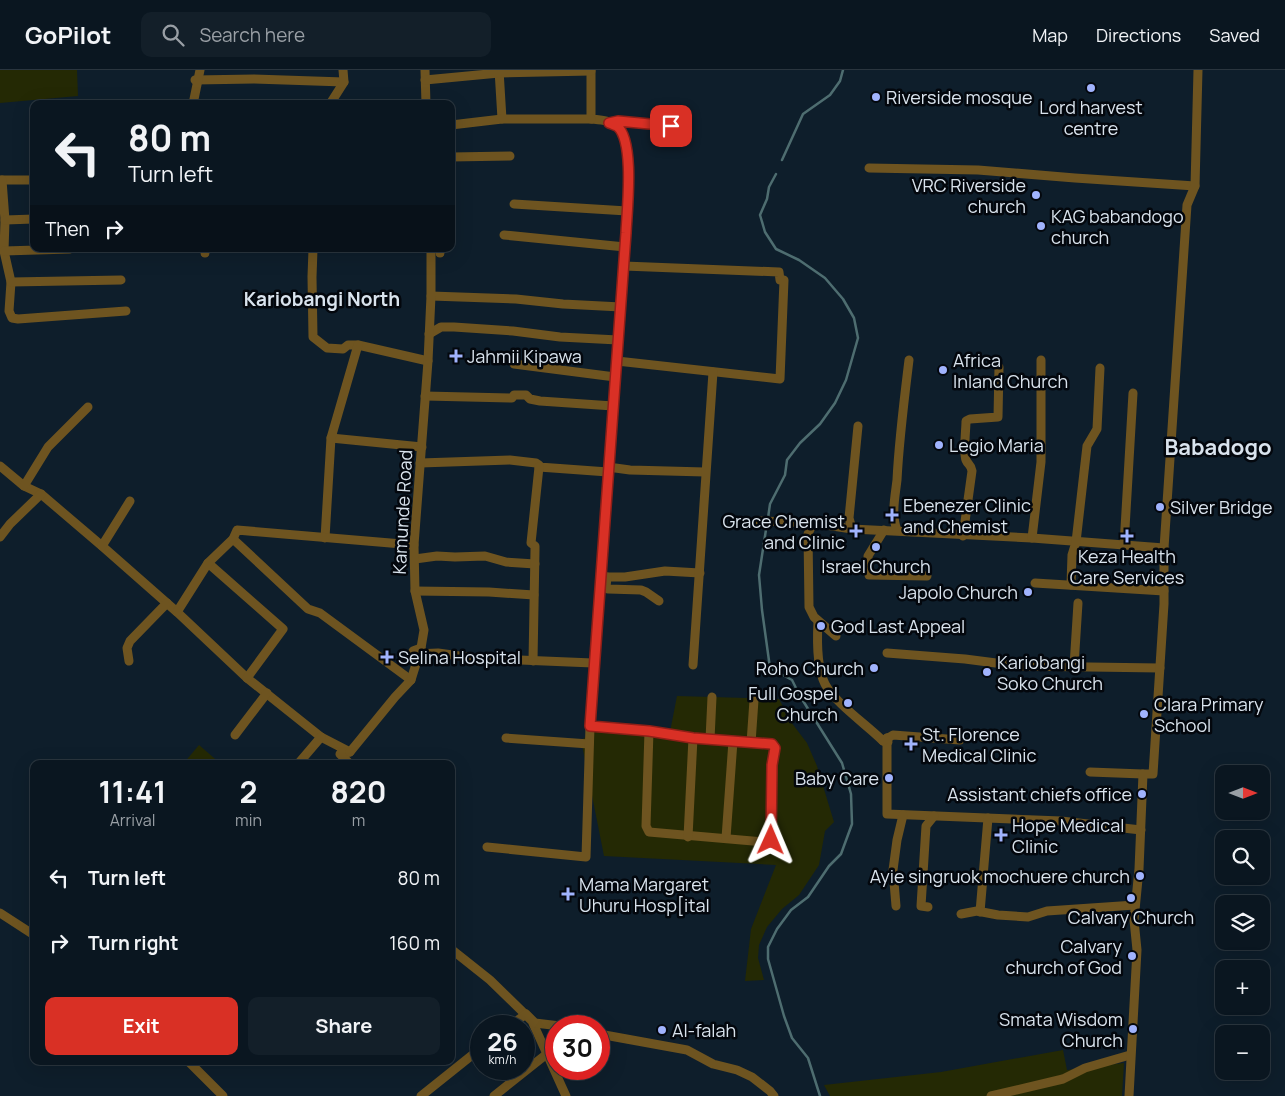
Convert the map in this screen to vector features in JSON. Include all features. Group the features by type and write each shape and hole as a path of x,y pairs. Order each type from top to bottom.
{"street":[{"path":"195,100 200,70"},
{"path":"333,100 344,82 343,70"},
{"path":"425,70 426,100"},
{"path":"1090,772 1153,774 1164,591 1164,548 1187,205 1195,186 1198,70"},
{"path":"425,80 499,71 591,71 591,119"},
{"path":"499,71 502,120"},
{"path":"195,80 254,74 344,82"},
{"path":"455,125 502,120 607,120 617,127 624,138 628,154 624,266 608,469 604,577 593,663 586,857 488,847"},
{"path":"617,127 609,123 618,121 671,126"},
{"path":"455,157 510,156"},
{"path":"869,168 978,170 1195,186"},
{"path":"30,180 1,180 5,220 4,251 11,282 9,311 12,318 126,310"},
{"path":"514,204 627,211"},
{"path":"5,220 30,219"},
{"path":"504,235 625,247"},
{"path":"4,251 30,250"},
{"path":"313,252 313,337 327,348 343,349 348,345 358,345 428,361"},
{"name":"Kamunde Road","path":"0,466 24,486 40,494 102,546 178,612 247,678 322,737 346,759 395,697 411,680 421,648 424,630 415,591 414,545 431,296 437,252"},
{"path":"617,361 780,379 784,280 780,280 779,272 624,266"},
{"path":"11,282 121,280"},
{"path":"431,296 516,299 621,307"},
{"path":"429,334 441,327 454,327 513,331 560,337 618,340"},
{"path":"325,538 330,438 358,345"},
{"path":"897,530 894,524 894,508 899,435 909,360"},
{"path":"1032,538 1041,462 1041,360"},
{"path":"514,364 615,377"},
{"path":"963,536 972,471 971,466 966,460 965,453 966,421 970,418 998,417 999,367"},
{"path":"1071,585 1072,555 1076,542 1087,446 1097,429 1100,368"},
{"path":"693,665 713,372"},
{"path":"1124,545 1133,393"},
{"path":"425,396 512,398 514,395 526,395 530,399 540,401 613,406"},
{"path":"24,486 48,447 88,407"},
{"path":"852,529 849,518 858,426"},
{"path":"330,438 422,447"},
{"path":"420,462 510,460 536,463 539,468 531,543 535,548 533,661"},
{"path":"539,468 706,472"},
{"path":"0,537 10,524 40,494"},
{"path":"102,546 130,501"},
{"path":"760,521 813,523 852,529 1032,538 1164,548"},
{"path":"813,523 808,534 809,607 814,617 836,636"},
{"path":"178,612 208,563 233,539 237,530 414,545"},
{"path":"884,530 868,556 869,575 927,576"},
{"path":"233,539 308,609 320,613 411,680"},
{"path":"414,559 437,556 485,556 506,562 534,564"},
{"path":"208,563 283,629 247,678"},
{"path":"604,577 626,577 665,571 700,573"},
{"path":"604,577 606,588 608,589 641,590 659,601"},
{"path":"1035,583 1164,591"},
{"path":"415,591 534,595"},
{"path":"129,661 127,648 130,641 167,603"},
{"path":"1074,666 1078,603"},
{"path":"818,622 817,640 825,683 832,693 885,740 893,778 890,802"},
{"path":"421,648 413,651 416,654 438,652 474,658 593,663"},
{"path":"886,653 964,659 1019,666 1160,668"},
{"path":"235,735 267,693"},
{"path":"710,740 712,697"},
{"path":"751,743 754,700"},
{"path":"590,726 649,731 710,740 772,744 775,748 772,765 771,840 765,842 688,837 649,832 647,829 649,731"},
{"path":"885,740 893,735 960,740"},
{"path":"302,760 322,737"},
{"path":"506,738 589,744"},
{"path":"688,837 693,738"},
{"path":"885,740 887,814 1061,821 1141,830"},
{"path":"726,838 733,741"},
{"path":"1128,1096 1137,950 1134,920 1143,774"},
{"path":"896,906 893,870 903,815"},
{"path":"928,907 921,906 926,826 934,816"},
{"path":"980,912 988,818"},
{"path":"961,914 980,912 1028,917 1048,911 1135,905"},
{"path":"0,914 30,933"},
{"path":"455,952 490,980 536,1023 545,1024"},
{"path":"526,1014 538,1032 545,1047"},
{"path":"610,1036 687,1050 713,1064 737,1070 752,1077 774,1096"},
{"path":"991,1096 1064,1079 1085,1068 1130,1055"},
{"path":"494,1096 545,1056"},
{"path":"421,1096 470,1057"},
{"path":"192,1065 224,1096"},
{"path":"559,1080 566,1096"}],"green space":[{"path":"0,70 77,70 78,96 0,103"},
{"path":"677,696 779,699 791,722 807,743 817,766 834,822 825,831 819,865 799,895 782,909 767,927 759,945 758,958 764,980 745,981 751,929 776,865 604,856 581,740 603,726 669,737"},
{"path":"199,745 216,760 186,760"},
{"path":"1063,1050 1067,1070 1124,1063 1122,1096 830,1096 824,1085 941,1072"}],"waterway":[{"path":"782,160 803,114 830,95 840,81 843,70"},
{"path":"768,518 770,504 785,475 787,460 800,443 820,424 835,403 846,380 858,338 854,318 843,299 825,278 799,260 776,249 765,232 760,215 767,199 769,187 776,174"},
{"path":"767,523 759,575 770,668 792,680 842,763 851,794 852,824 841,854 829,866 808,897 791,910 777,929 768,947 768,959 784,1016 792,1038 808,1058 820,1096"}],"place":[{"name":"Lord harvest centre","path":"1091,88"},
{"name":"Riverside mosque","path":"876,97"},
{"name":"VRC Riverside church","path":"1036,195"},
{"name":"KAG babandogo church","path":"1041,226"},
{"name":"Jahmii Kipawa","path":"456,356"},
{"name":"Africa Inland Church","path":"943,370"},
{"name":"Legio Maria","path":"939,445"},
{"name":"Silver Bridge","path":"1160,507"},
{"name":"Ebenezer Clinic and Chemist","path":"892,515"},
{"name":"Grace Chemist and Clinic","path":"856,531"},
{"name":"Keza Health Care Services","path":"1127,536"},
{"name":"Israel Church","path":"876,547"},
{"name":"Japolo Church","path":"1028,592"},
{"name":"God Last Appeal","path":"821,626"},
{"name":"Selina Hospital","path":"387,657"},
{"name":"Roho Church","path":"874,668"},
{"name":"Kariobangi Soko Church","path":"987,672"},
{"name":"Full Gospel Church","path":"848,703"},
{"name":"Clara Primary School","path":"1144,714"},
{"name":"St. Florence Medical Clinic","path":"911,744"},
{"name":"Baby Care","path":"889,778"},
{"name":"Assistant chiefs office","path":"1142,794"},
{"name":"Hope Medical Clinic","path":"1001,835"},
{"name":"Ayie singruok mochuere church","path":"1140,876"},
{"name":"Mama Margaret Uhuru Hosp[ital","path":"568,894"},
{"name":"Calvary Church","path":"1131,898"},
{"name":"Calvary church of God","path":"1132,956"},
{"name":"Smata Wisdom Church","path":"1133,1029"},
{"name":"Al-falah","path":"662,1030"}],"district":[{"name":"Kariobangi North","path":"322,299"},
{"name":"Babadogo","path":"1218,447"}],"route":[{"path":"671,126 618,121 609,123 617,127 624,138 628,154 626,233 593,663 590,726 774,745 771,840"}]}
